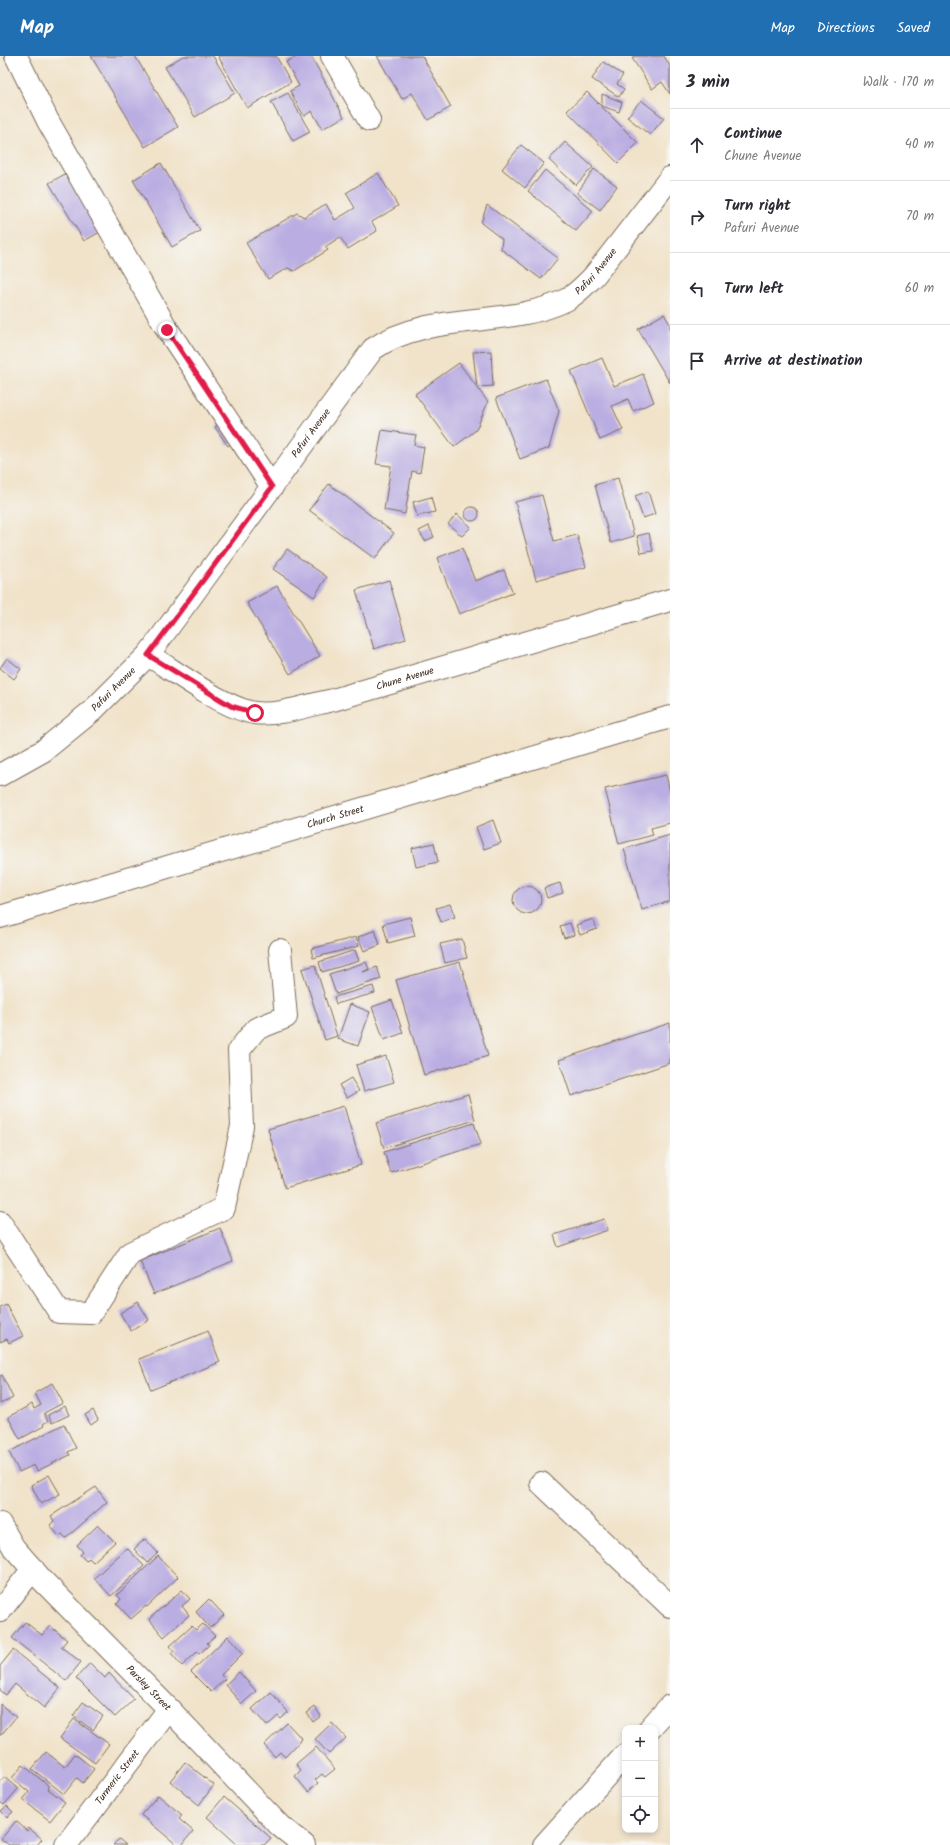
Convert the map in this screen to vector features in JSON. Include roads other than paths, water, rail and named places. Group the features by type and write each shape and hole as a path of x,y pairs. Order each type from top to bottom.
{"street":[{"path":"16,56 48,122 167,330 272,487"},
{"path":"332,56 369,120"},
{"name":"Pafuri Avenue","path":"0,775 42,751 92,711 148,655 373,349 385,341 420,328 545,309 567,299 580,290 594,276 670,178"},
{"name":"Chune Avenue","path":"148,655 231,706 255,713 281,712 333,700 670,600"},
{"name":"Church Street","path":"0,917 670,717"},
{"path":"0,1222 59,1312 91,1313 130,1253 224,1208 242,1126 239,1050 256,1029 286,1017 280,950"},
{"path":"541,1483 670,1606"},
{"name":"Parsley Street","path":"0,1524 14,1548 33,1569 297,1843"},
{"path":"0,1611 33,1569"},
{"path":"653,1725 670,1706"},
{"name":"Turmeric Street","path":"66,1845 170,1710"},
{"path":"544,1845 622,1758"}]}
